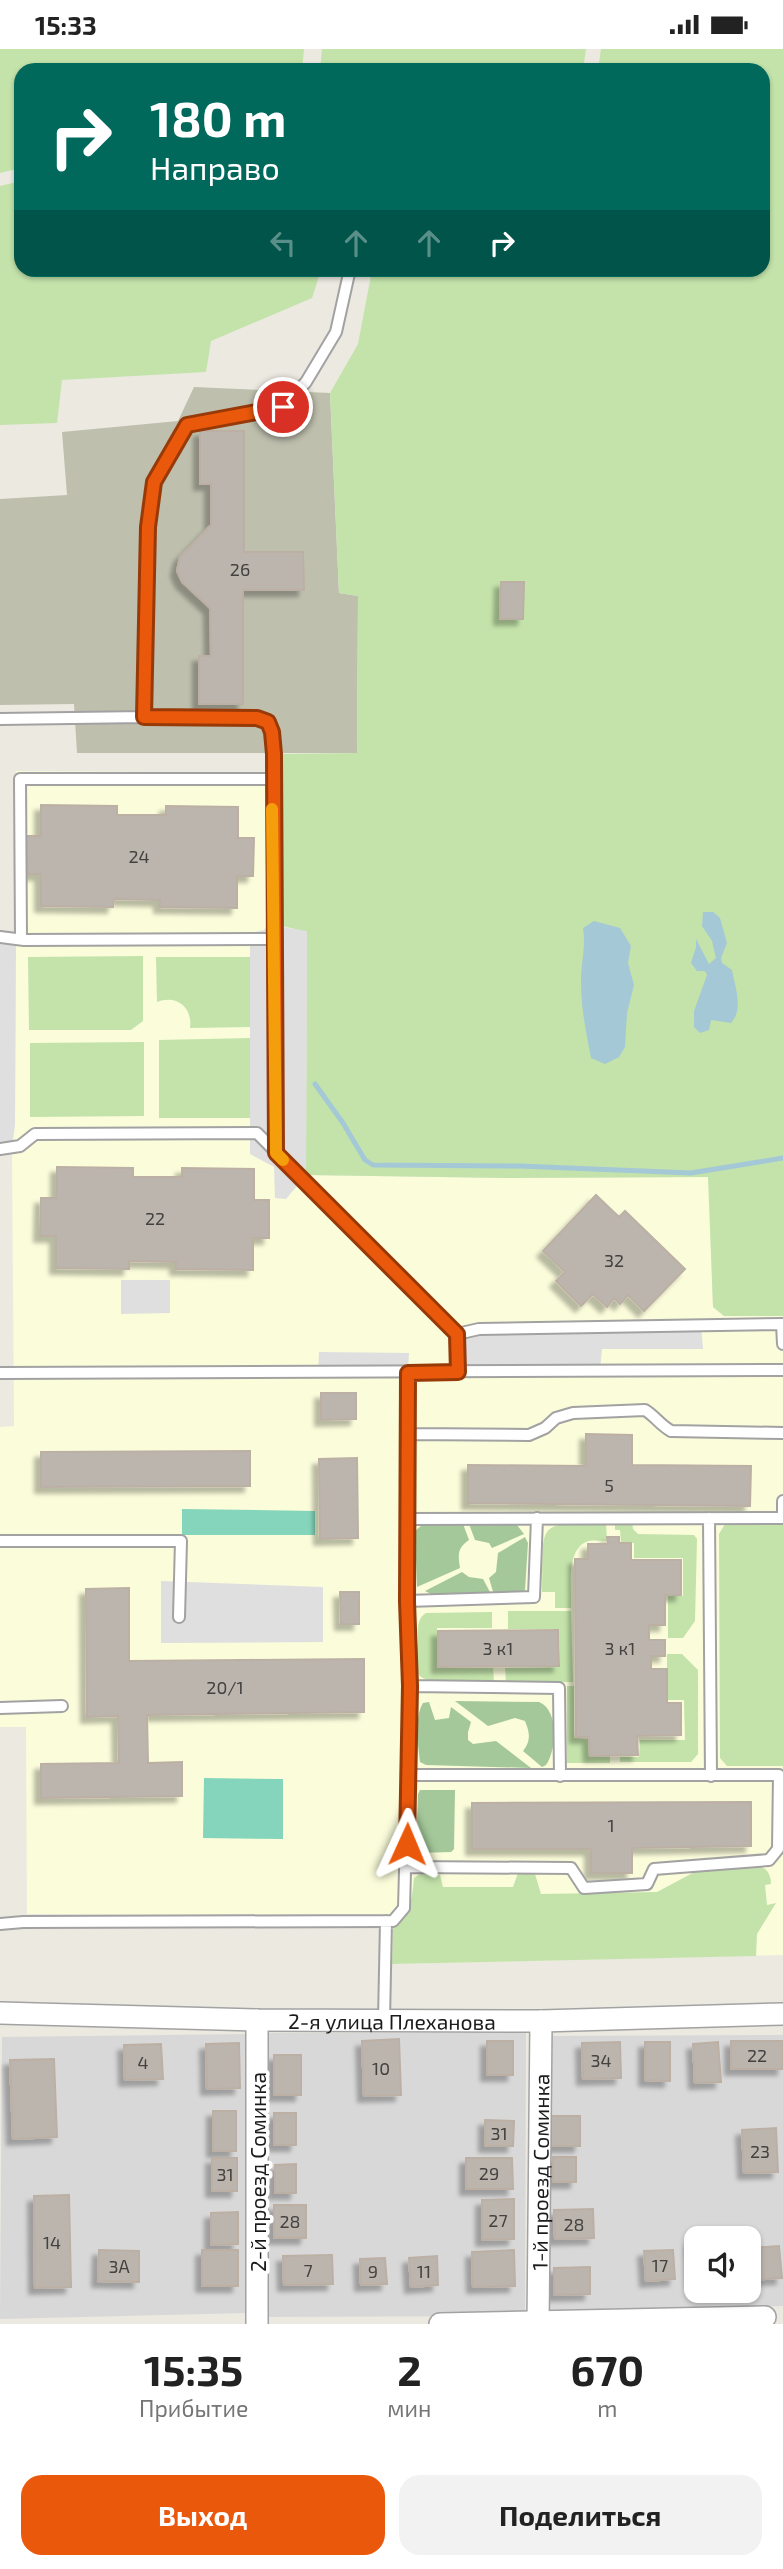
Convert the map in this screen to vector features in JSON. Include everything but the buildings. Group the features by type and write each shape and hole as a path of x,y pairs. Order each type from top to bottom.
{"street":[{"name":"2-я улица Плеханова","path":"0,2013 257,2020 541,2021 783,2014"},
{"name":"2-й проезд Соминка","path":"257,2020 257,2324"},
{"name":"1-й проезд Соминка","path":"538,2323 541,2021"},
{"path":"440,2324 765,2317"}],"lane":[{"path":"144,717 148,527 154,482 187,425 283,407 306,382 336,332 348,277"},
{"path":"0,719 257,718 268,722 273,743 276,1153"},
{"path":"21,938 20,779 272,779"},
{"path":"0,937 24,940 273,939"},
{"path":"0,1149 20,1146 35,1134 257,1133 457,1334 458,1372"},
{"path":"457,1334 479,1329 782,1324 783,1344"},
{"path":"0,1373 783,1370"},
{"path":"0,1924 23,1921 393,1921 404,1908 410,1686 407,1601 408,1373"},
{"path":"408,1434 529,1435 545,1428 556,1418 573,1413 645,1410 671,1431 783,1433"},
{"path":"408,1519 783,1518 783,1501"},
{"path":"407,1601 534,1597 537,1518"},
{"path":"709,1518 711,1776"},
{"path":"0,1541 181,1541 179,1617"},
{"path":"410,1686 559,1688 560,1776"},
{"path":"0,1709 62,1706"},
{"path":"406,1867 572,1868 584,1888 647,1884 654,1869 769,1860 778,1849 779,1775 408,1776"},
{"path":"384,2020 386,1921"}],"shaded area":[{"path":"194,387 330,393 339,593 358,596 357,753 77,753 74,704 0,705 0,499 67,495 62,432 178,421"},
{"path":"16,771 283,773 283,926 306,1175 709,1177 713,1307 724,1316 783,1316 783,1955 392,1964 392,1915 27,1914 26,1727 0,1727 0,1427 14,1426 12,1154 15,1124"},
{"path":"268,925 307,931 306,1175 286,1199 275,1198 274,1167 250,1154 250,933 264,930"},
{"path":"0,942 16,943 15,1124 12,1143 0,1143"},
{"path":"121,1280 170,1280 170,1313 121,1314"},
{"path":"701,1325 703,1349 602,1349 600,1371 461,1372 457,1334"},
{"path":"319,1352 409,1353 408,1373 318,1373"},
{"path":"433,1522 463,1524 469,1540 459,1552 460,1568 417,1587 415,1531 422,1525"},
{"path":"510,1522 517,1525 524,1534 492,1548 489,1543 475,1540 469,1524"},
{"path":"525,1537 528,1543 525,1590 494,1595 489,1578 496,1572 498,1553"},
{"path":"462,1572 469,1577 483,1579 490,1592 431,1594 425,1591"},
{"path":"161,1581 323,1587 323,1642 161,1643"},
{"path":"455,1701 539,1702 545,1706 553,1721 554,1730 552,1750 546,1765 542,1767 523,1751 529,1737 525,1721 515,1718 488,1726"},
{"path":"429,1702 435,1720 449,1718 451,1707 471,1722 468,1740 473,1744 496,1741 531,1768 426,1765 420,1762 418,1716 423,1703"},
{"path":"420,1790 455,1790 454,1849 451,1852 418,1853 416,1850"},
{"path":"268,2033 526,2033 525,2316 265,2317"},
{"path":"249,2034 246,2313 0,2319 2,2037"},
{"path":"783,2035 783,2306 545,2315 546,2036"}],"green space":[{"path":"0,49 304,49 303,63 14,63 14,170 0,173"},
{"path":"322,49 586,49 584,63 321,63"},
{"path":"601,49 783,49 783,1316 724,1316 713,1307 708,1177 306,1175 307,932 283,926 283,754 357,753 358,596 339,593 330,393 358,344 371,277 770,277 770,63 599,63"},
{"path":"14,183 14,277 319,277 312,298 211,341 206,372 62,380 57,423 0,425 0,186"},
{"path":"143,956 143,1021 131,1030 29,1030 28,957"},
{"path":"156,957 250,957 251,1027 190,1028 189,1014 177,1001 157,1002"},
{"path":"251,1038 251,1118 159,1118 159,1040"},
{"path":"144,1042 144,1116 30,1117 30,1043"},
{"path":"182,1509 315,1511 315,1535 182,1535"},
{"path":"606,1522 607,1541 589,1541 576,1551 571,1570 571,1608 555,1608 555,1592 542,1592 544,1540 547,1532 554,1526 565,1524"},
{"path":"615,1522 632,1522 633,1529 638,1534 694,1535 697,1539 695,1621 683,1638 668,1638 668,1596 683,1596 683,1558 634,1558 634,1543 621,1542 620,1530 615,1530"},
{"path":"783,1523 783,1766 727,1766 720,1758 719,1534 725,1524"},
{"path":"508,1611 571,1611 573,1682 506,1683 505,1668 560,1667 559,1629 508,1629"},
{"path":"492,1612 492,1628 437,1628 437,1668 493,1668 494,1681 442,1682 419,1675 416,1663 418,1630 419,1622 426,1613"},
{"path":"667,1654 682,1654 698,1670 698,1754 691,1762 620,1762 620,1757 639,1757 640,1740 685,1740 684,1700 667,1700"},
{"path":"567,1686 574,1686 574,1738 589,1739 589,1756 610,1756 610,1763 567,1763"},
{"path":"204,1778 283,1779 283,1839 203,1838"},
{"path":"757,1866 766,1870 770,1878 771,1884 765,1885 767,1905 776,1903 757,1934 756,1956 392,1964 393,1925 404,1916 411,1899 414,1878 423,1872 440,1875 443,1887 513,1887 518,1873 527,1871 535,1874 541,1894 657,1892 702,1868"}],"water":[{"path":"703,912 713,912 720,918 727,943 721,958 722,963 732,970 738,1005 731,1023 711,1020 709,1030 700,1033 694,1027 694,1011 707,975 705,971 697,971 691,963 696,939 709,964 716,958 712,941 702,926"},
{"path":"594,921 620,928 631,946 628,963 634,985 627,1013 625,1047 619,1057 605,1064 591,1058 582,1001 583,928"}],"waterway":[{"path":"315,1084 365,1160 373,1165 520,1166 691,1173 783,1158"}],"slow traffic":[{"path":"272,809 276,1153 283,1160"}],"route":[{"path":"283,407 187,425 154,482 148,527 144,717 257,718 268,722 274,754 272,779 276,1153 457,1334 458,1372 408,1373 407,1601 410,1686 407,1844"}]}
